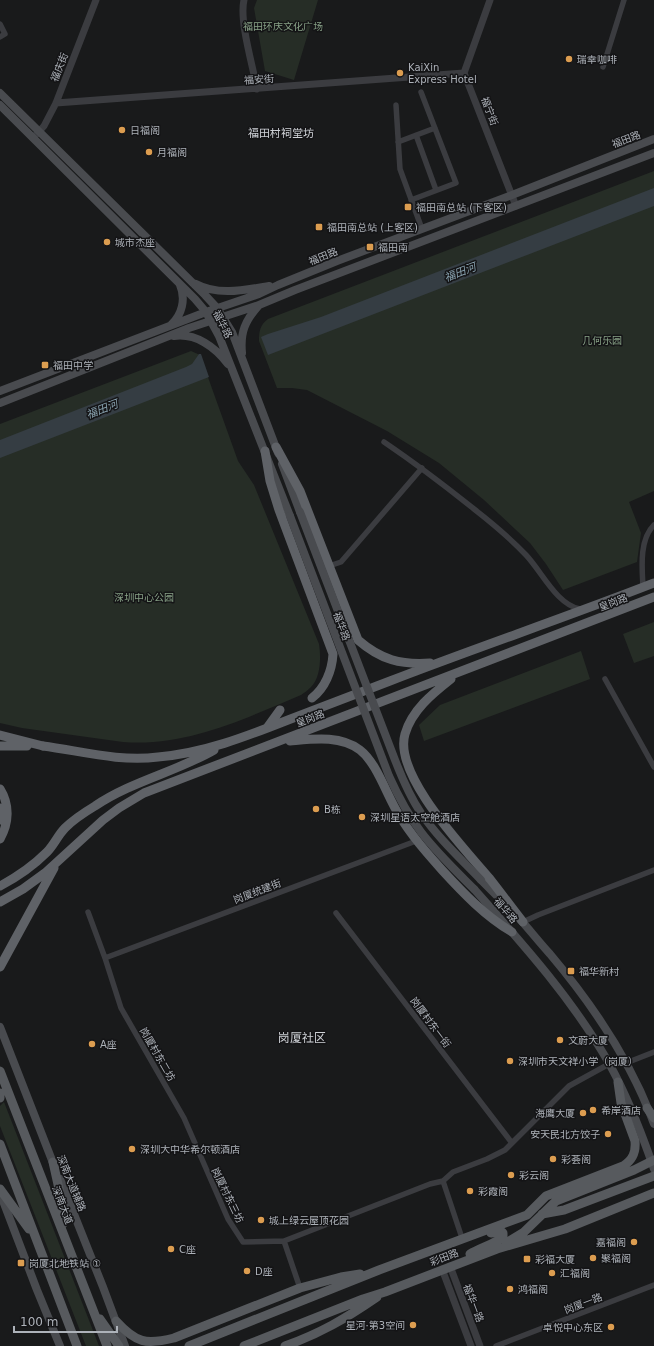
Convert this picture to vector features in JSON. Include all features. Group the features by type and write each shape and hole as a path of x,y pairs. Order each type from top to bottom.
{"highway":[{"path":"276,447 300,491 358,640 379,656 390,660 422,663 440,662"},
{"path":"265,451 270,481 279,510 333,654 332,662 323,687 312,698"},
{"name":"皇岗路","path":"0,746 43,746 107,756 144,759 181,755 225,744 440,662 585,610 654,583"},
{"name":"皇岗路","path":"0,902 23,889 56,865 103,820 127,802 153,788 457,674 654,597"},
{"path":"326,638 333,643 342,644 350,638 353,630"},
{"path":"457,674 430,696 417,710 409,724 405,734 403,746 407,762 422,793 436,816 523,922"},
{"path":"266,728 280,710"},
{"path":"0,735 43,746"},
{"path":"276,742 319,738 354,746 367,757 378,774 398,814 416,841 481,910 500,925 512,932"},
{"path":"0,886 37,861 48,851 65,828 95,806 126,788 190,763 225,744"},
{"path":"378,774 377,765 386,754 396,753 407,762"},
{"path":"0,790 4,796 7,810 6,824 0,839"},
{"path":"0,808 0,820"},
{"path":"0,967 56,865"}],"main road":[{"name":"福华路","path":"0,94 36,135 178,282 206,312 211,320 219,336 265,451 386,769 397,794 422,833 512,932 564,997 594,1039 618,1082 644,1139 653,1164"},
{"name":"福华路","path":"0,105 36,135 190,280 217,308 223,317 232,332 408,792 421,813 437,834 523,922 577,988 615,1042 654,1124"},
{"name":"福田路","path":"0,391 206,312 229,306 278,285 654,139"},
{"path":"0,403 165,337 211,320 259,305 654,153"},
{"path":"190,280 201,287 225,291 241,291 278,285"},
{"path":"169,326 177,318 182,306 182,292 178,282"},
{"path":"242,359 242,334 249,316 259,305"},
{"path":"165,337 178,335 196,338 224,359 233,371"},
{"name":"深南大道辅路","path":"0,1027 125,1346"},
{"name":"深南大道","path":"0,1071 107,1346"},
{"name":"彩田路","path":"527,1215 546,1196 630,1162 635,1150 635,1141 621,1103 618,1082"},
{"path":"0,1093 0,1098"},
{"path":"647,1108 654,1118"},
{"path":"0,1144 78,1346"},
{"path":"53,1162 61,1202 64,1236"},
{"path":"497,1249 524,1232 556,1201 653,1164"},
{"name":"彩田路","path":"189,1346 462,1238 480,1233 527,1215 564,1210 654,1176"},
{"path":"0,1191 36,1238"},
{"path":"0,1191 60,1346"},
{"name":"彩田路","path":"244,1346 363,1299 497,1249 565,1229 654,1193"},
{"path":"462,1262 478,1249 498,1241 503,1236 501,1231 485,1234 480,1233"},
{"path":"116,1321 133,1337 146,1342 160,1342 174,1338 300,1288 341,1277 379,1270"},
{"path":"285,1346 327,1328 351,1315 385,1292"},
{"path":"90,1303 119,1346"},
{"path":"49,1320 56,1346"},
{"path":"68,1322 71,1346"},
{"path":"161,1346 174,1338"}],"street":[{"name":"福庆街","path":"36,135 46,122 56,103 96,0"},
{"path":"244,0 244,24 257,89"},
{"path":"464,73 490,0"},
{"path":"604,67 624,0"},
{"path":"0,24 5,34 0,37"},
{"name":"福安街","path":"56,103 464,73"},
{"name":"福宁街","path":"464,73 516,206"},
{"path":"411,200 456,183 421,92"},
{"path":"396,105 400,169 422,229"},
{"path":"398,142 435,128"},
{"path":"416,135 436,190"},
{"path":"384,442 422,468 497,528 525,554 564,603 574,608 585,610"},
{"path":"329,566 341,562 422,468"},
{"path":"643,588 644,548 648,533 654,525"},
{"path":"605,680 654,767"},
{"name":"岗厦统建街","path":"105,958 416,841"},
{"path":"523,922 654,870"},
{"name":"岗厦村东二坊","path":"88,912 121,1008 184,1118"},
{"name":"岗厦村东一街","path":"336,913 512,1143"},
{"path":"626,1063 654,1052"},
{"path":"300,1288 284,1241 430,1184 442,1181 454,1172 505,1150 569,1086 609,1064"},
{"name":"岗厦村东三坊","path":"184,1118 228,1219 243,1242 284,1241"},
{"path":"442,1181 462,1238"},
{"name":"福华一路","path":"446,1268 471,1346"},
{"name":"福华一路","path":"446,1268 480,1346"},
{"name":"岗厦一路","path":"496,1346 654,1285"}],"green space":[{"name":"福田环庆文化广场","path":"257,0 318,0 294,80 265,71 254,8"},
{"name":"几何乐园","path":"654,171 654,491 629,502 641,533 637,562 563,590 530,543 484,500 439,463 387,431 307,390 277,388 259,341 260,328 268,319"},
{"name":"深圳中心公园","path":"191,351 200,355 238,461 254,485 319,644 320,667 317,678 310,688 301,695 237,722 192,736 170,740 123,742 22,728 0,723 0,424"},
{"path":"654,622 654,656 634,663 623,634"},
{"path":"581,651 590,679 424,741 419,725 440,705"},
{"path":"4,1102 99,1346 86,1346 0,1126 0,1106"}],"water":[{"name":"福田河","path":"654,188 654,206 268,355 261,337 321,317"},
{"name":"福田河","path":"199,354 201,354 209,377 0,458 0,440 186,367 192,364"}],"place":[{"name":"瑞幸咖啡","path":"569,59"},
{"name":"KaiXin Express Hotel","path":"400,73"},
{"name":"日福阁","path":"122,130"},
{"name":"月福阁","path":"149,152"},
{"name":"福田南总站 (下客区)","path":"408,207"},
{"name":"福田南总站 (上客区)","path":"319,227"},
{"name":"城市杰座","path":"107,242"},
{"name":"福田南","path":"370,247"},
{"name":"福田中学","path":"45,365"},
{"name":"B栋","path":"316,809"},
{"name":"深圳星语太空舱酒店","path":"362,817"},
{"name":"福华新村","path":"571,971"},
{"name":"文蔚大厦","path":"560,1040"},
{"name":"A座","path":"92,1044"},
{"name":"深圳市天文祥小学（岗厦）","path":"510,1061"},
{"name":"希岸酒店","path":"593,1110"},
{"name":"海鹰大厦","path":"583,1113"},
{"name":"安天民北方饺子","path":"608,1134"},
{"name":"深圳大中华希尔顿酒店","path":"132,1149"},
{"name":"彩荟阁","path":"553,1159"},
{"name":"彩云阁","path":"511,1175"},
{"name":"彩霞阁","path":"470,1191"},
{"name":"城上绿云屋顶花园","path":"261,1220"},
{"name":"嘉福阁","path":"634,1242"},
{"name":"C座","path":"171,1249"},
{"name":"聚福阁","path":"593,1258"},
{"name":"彩福大厦","path":"527,1259"},
{"name":"岗厦北地铁站 ①","path":"21,1263"},
{"name":"D座","path":"247,1271"},
{"name":"汇福阁","path":"552,1273"},
{"name":"鸿福阁","path":"510,1289"},
{"name":"星河·第3空间","path":"413,1325"},
{"name":"卓悦中心东区","path":"611,1327"}],"district":[{"name":"福田村祠堂坊","path":"281,133"},
{"name":"岗厦社区","path":"302,1038"}]}
